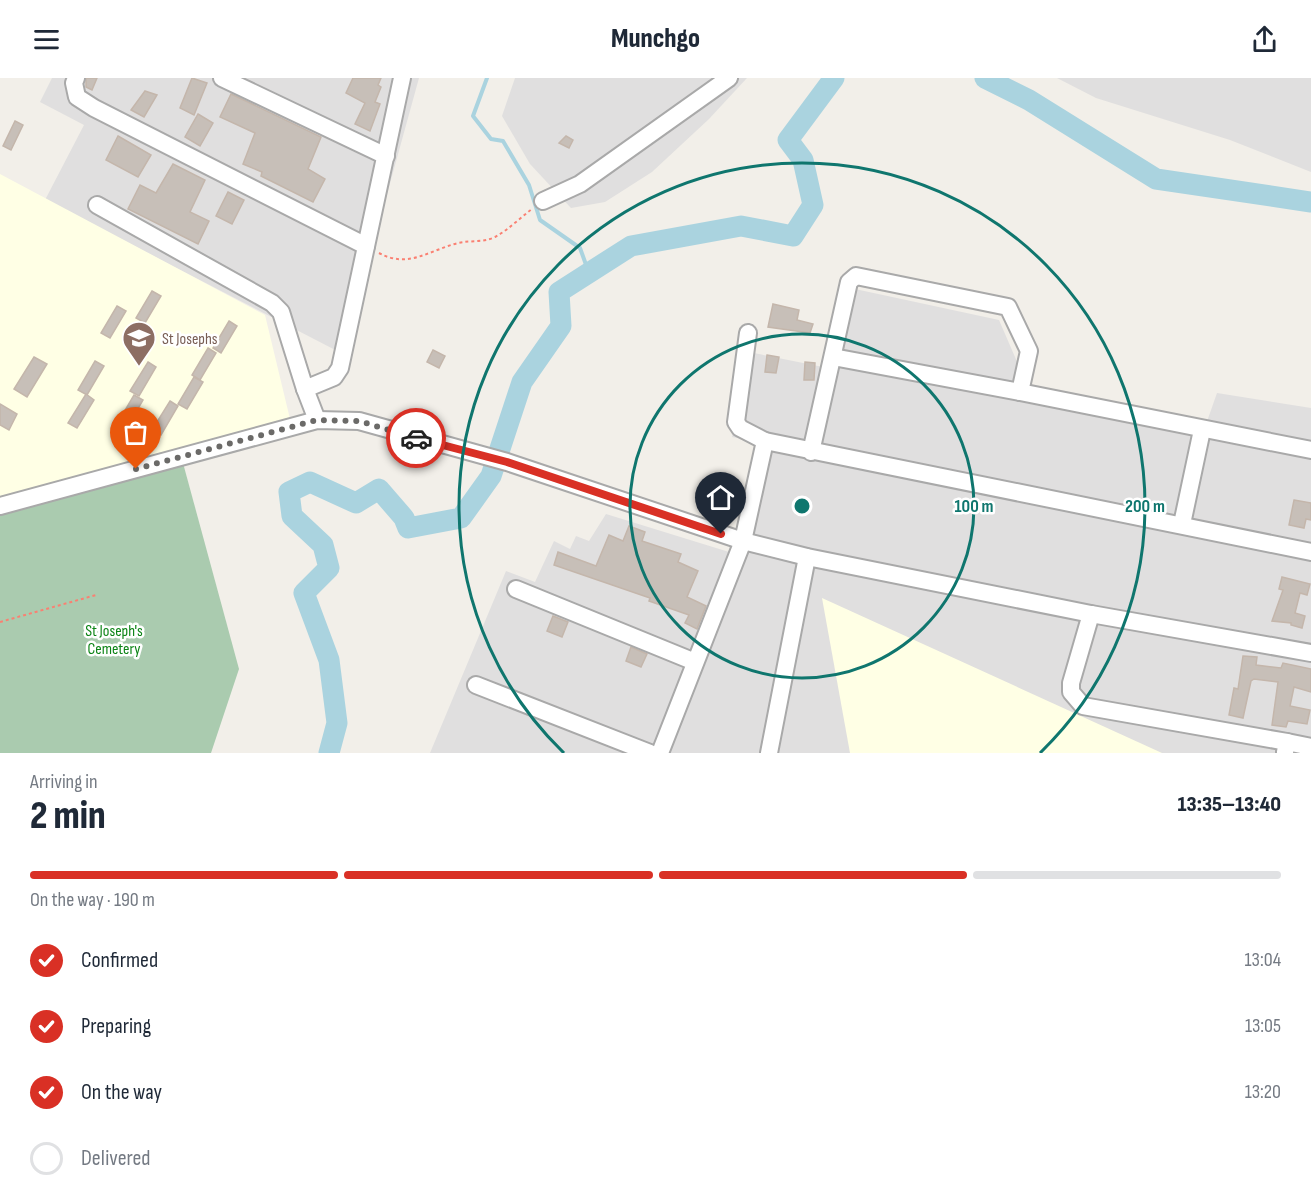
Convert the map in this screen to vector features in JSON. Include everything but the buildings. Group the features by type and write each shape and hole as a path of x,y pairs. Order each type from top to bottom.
{"street":[{"path":"76,78 74,83 77,97 94,108 366,246"},
{"path":"222,78 386,156"},
{"path":"305,390 334,377 340,368 402,78"},
{"path":"537,205 580,184 729,78"},
{"path":"97,205 272,303 281,312 305,390 317,420"},
{"path":"811,452 849,282 854,277 860,276 1008,307 1029,351 1020,392"},
{"path":"748,333 736,422 740,428 765,441 1311,552"},
{"path":"833,357 1311,450"},
{"path":"0,506 317,420 359,421 507,462 743,542 1091,614 1310,649"},
{"path":"1182,524 1202,430"},
{"path":"660,753 743,542 765,441"},
{"path":"769,753 807,557"},
{"path":"516,589 695,662"},
{"path":"1091,614 1071,683 1071,692 1083,706 1286,747 1311,747"},
{"path":"476,685 650,753"}],"path":[{"path":"366,246 393,261 433,254 458,243 484,241 496,236 537,205"},
{"path":"0,622 96,596"}],"shaded area":[{"path":"52,78 419,78 343,354 45,200 84,125 40,102"},
{"path":"515,78 747,78 709,119 652,172 605,202 571,208 530,164 502,116"},
{"path":"1057,78 1311,78 1311,172 1230,140 1096,98"},
{"name":"St Josephs","path":"0,174 265,315 290,419 0,497"},
{"path":"855,289 999,320 1018,364 1011,395 1204,430 1217,393 1311,408 1311,753 430,753 506,571 535,582 554,541 570,549 576,536 589,541 606,514 742,556 771,445 732,437 749,352 833,369"},
{"path":"822,598 1162,753 850,753"}],"green space":[{"name":"St Joseph's Cemetery","path":"183,463 239,669 211,753 0,753 0,513"}],"waterway":[{"path":"487,78 473,116 491,139 503,141 529,185 540,220 580,248 589,273"},
{"path":"329,753 337,723 329,660 304,593 329,568 323,545 292,516 289,492 310,482 356,503 379,489 404,518 408,528 461,518 491,476 522,382 561,326 559,292 631,246 741,226 793,236 813,205 803,160 788,140 834,78"},
{"path":"985,78 1029,100 1156,179 1311,202"}],"way so far":[{"path":"136,469 317,420 359,421 416,438"}],"place":[{"name":"St Josephs","path":"139,367"}],"route":[{"path":"416,438 507,462 721,534"}]}
